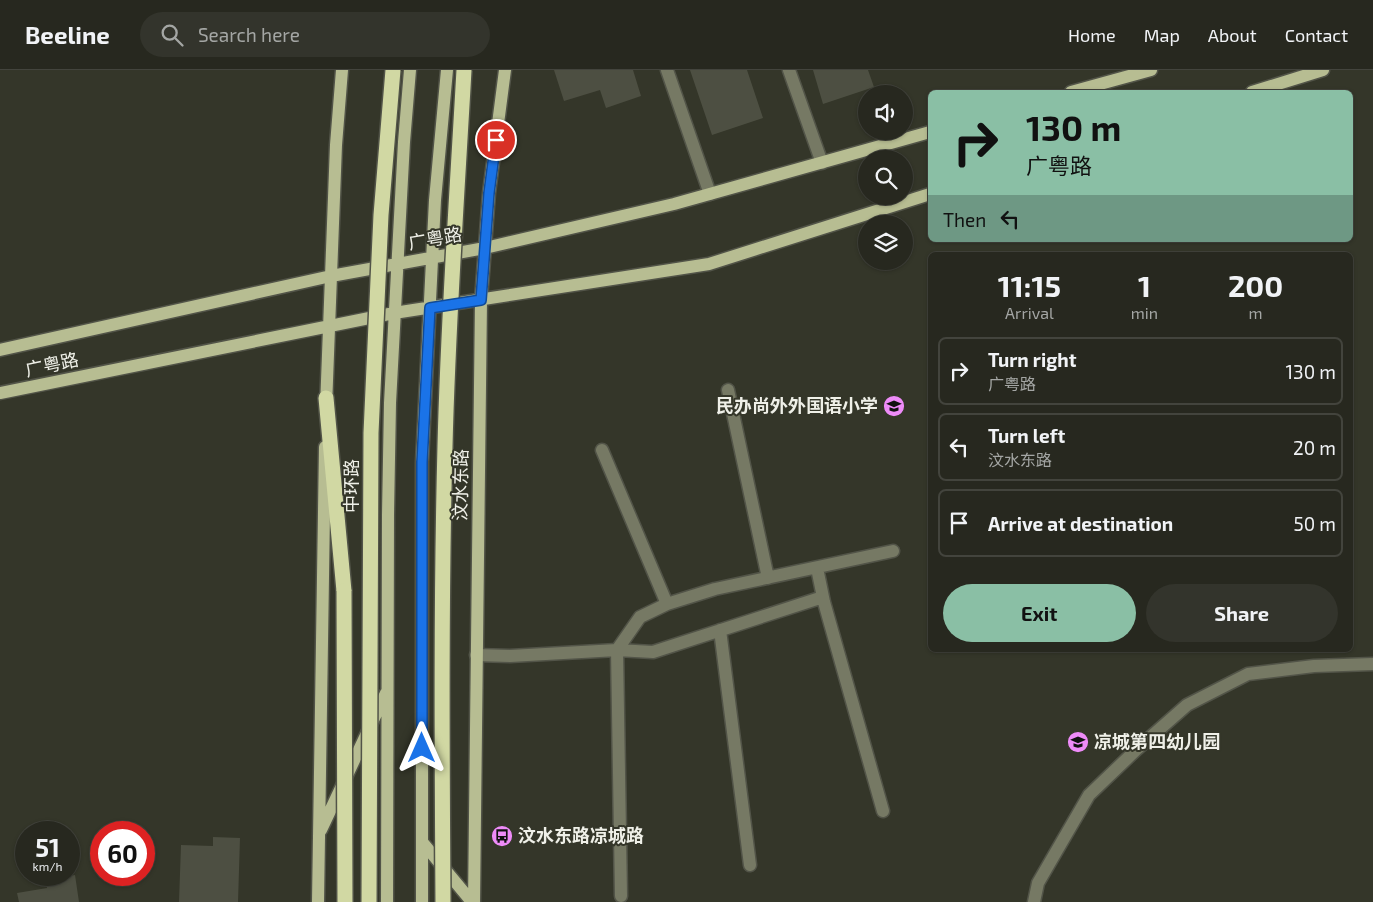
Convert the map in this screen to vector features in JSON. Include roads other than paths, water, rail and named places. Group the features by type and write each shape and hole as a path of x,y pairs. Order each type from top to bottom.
{"highway":[{"name":"中环路","path":"369,902 371,433 381,215 393,70"},
{"path":"443,902 442,686 445,445 464,70"},
{"path":"326,398 344,591 345,902"}],"main road":[{"path":"318,902 328,326 336,144 342,70"},
{"path":"388,902 388,515 394,313 410,70"},
{"path":"422,902 422,462 435,200 447,70"},
{"name":"汶水东路","path":"473,902 481,300 489,193 505,70"},
{"path":"1078,90 1151,70"},
{"path":"1258,90 1323,70"},
{"name":"广粤路","path":"0,350 331,276 485,248 674,204 928,133"},
{"name":"广粤路","path":"0,393 394,313 709,264 928,195"},
{"path":"319,835 388,688"},
{"path":"423,843 473,902"}],"street":[{"path":"668,70 710,194"},
{"path":"789,70 822,162"},
{"path":"728,390 768,578"},
{"path":"602,450 667,604"},
{"path":"621,896 617,650 640,617 667,604 715,589 893,551"},
{"path":"817,568 823,597 883,811"},
{"path":"476,655 510,656 617,650 653,652 823,597"},
{"path":"720,630 750,865"},
{"path":"1034,902 1038,883 1089,795 1187,705 1248,674 1314,666 1373,664"}],"place":[{"name":"民办尚外外国语小学","path":"894,406"},
{"name":"凉城第四幼儿园","path":"1078,742"},
{"name":"汶水东路凉城路","path":"502,836"}]}
